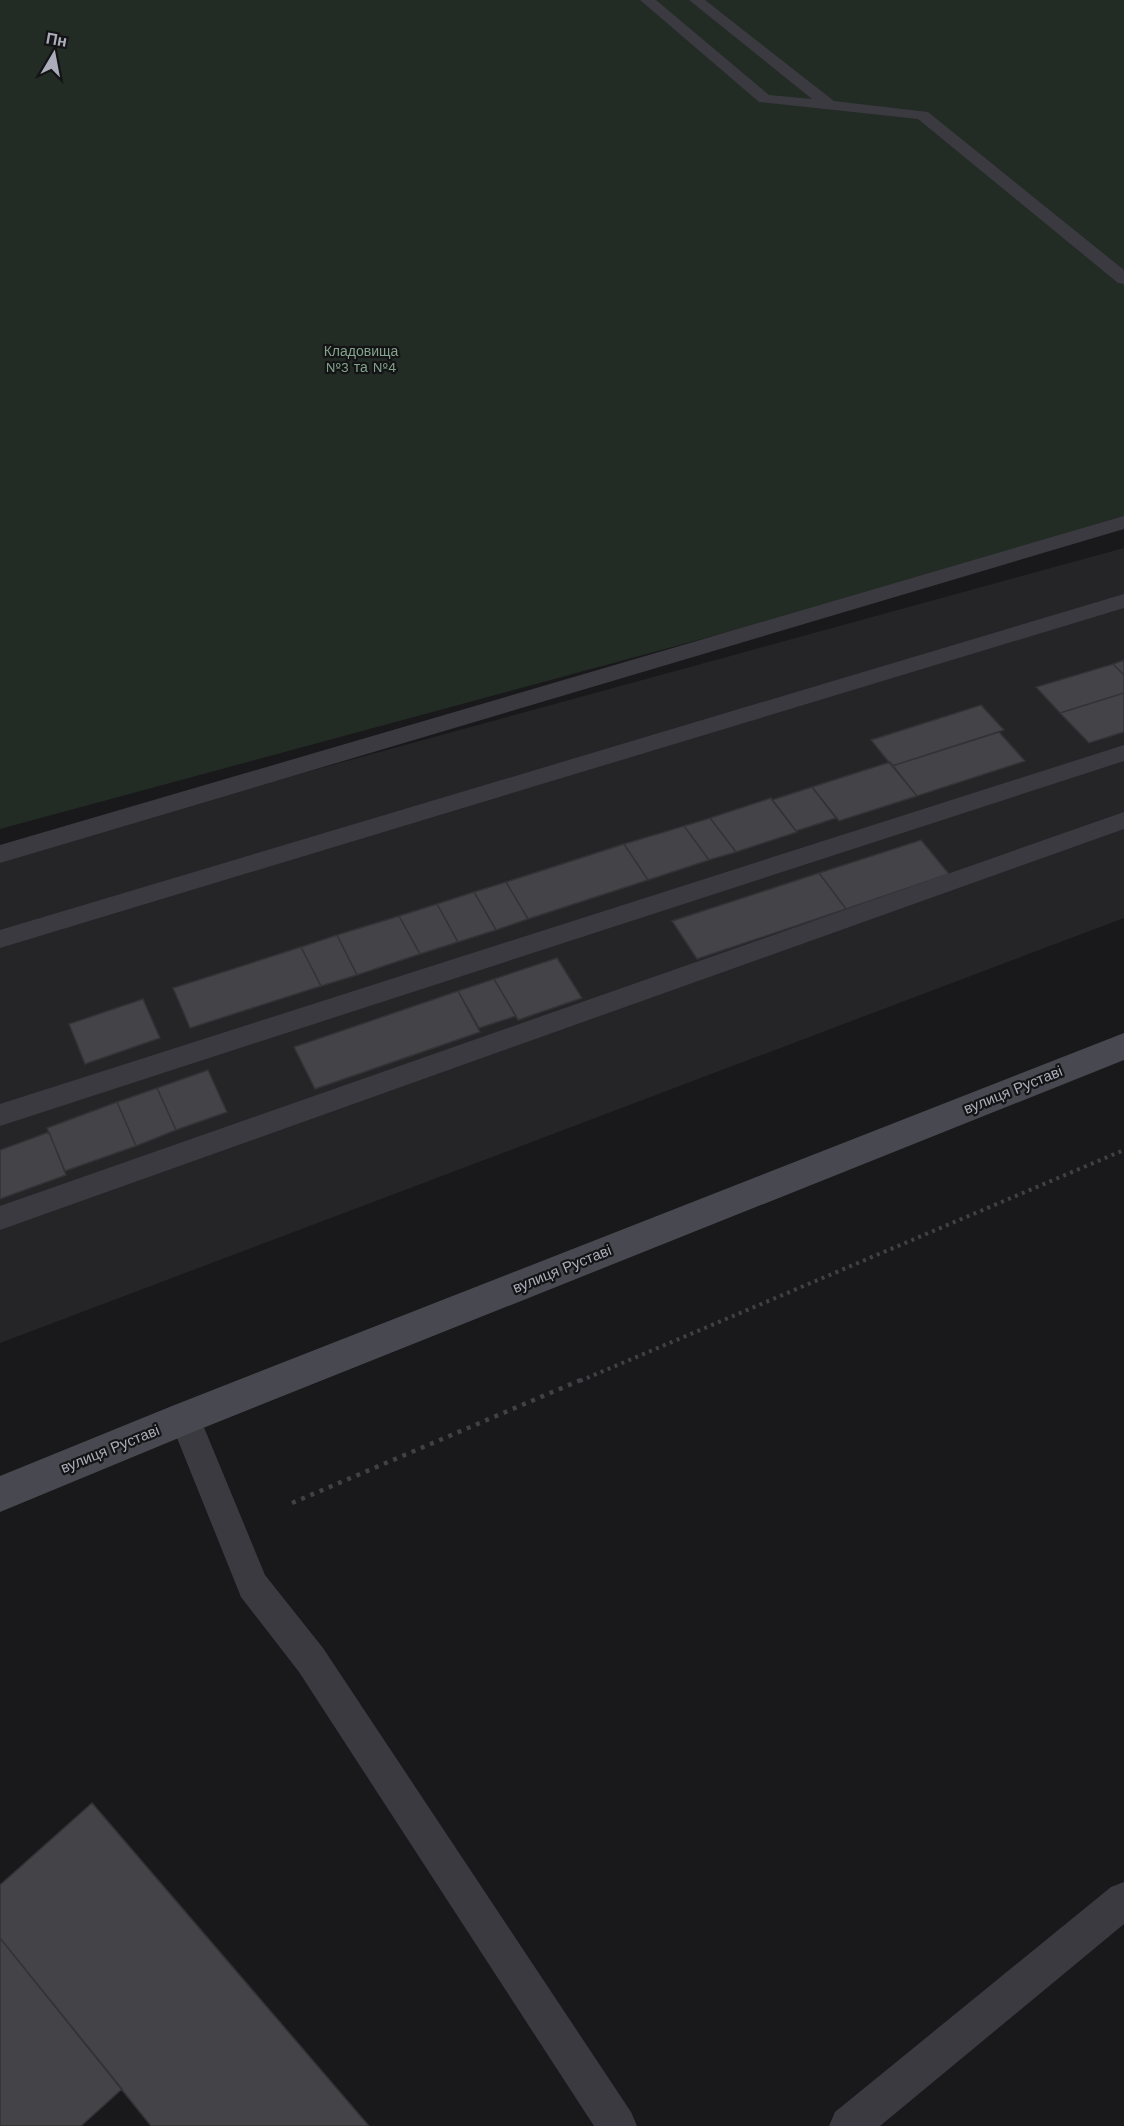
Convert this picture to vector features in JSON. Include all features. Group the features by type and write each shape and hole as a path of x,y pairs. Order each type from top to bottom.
{"main road":[{"name":"вулиця Руставі","path":"0,1494 185,1418 1124,1046"}],"lane":[{"path":"647,0 765,99 922,115 1124,279"},
{"path":"696,0 830,105"},
{"path":"0,854 1124,522"},
{"path":"0,939 1124,601"},
{"path":"0,1115 1124,753"},
{"path":"0,1218 1124,820"},
{"path":"185,1418 253,1586 311,1660 616,2126"},
{"path":"849,2126 1124,1900"}],"path":[{"path":"292,1503 1124,1150"}],"shaded area":[{"path":"1124,548 1124,918 0,1343 0,856"}],"green space":[{"name":"Кладовища №3 та №4","path":"0,0 1124,0 1124,525 0,829"}],"building":[{"path":"1124,660 1124,675 1113,664"},
{"path":"1113,664 1124,675 1124,693 1060,713 1036,687"},
{"path":"1124,693 1124,732 1089,743 1060,713"},
{"path":"981,705 1004,730 892,766 871,740"},
{"path":"999,732 1025,761 917,796 892,766"},
{"path":"890,762 917,796 839,821 812,787"},
{"path":"812,787 836,818 796,831 772,800"},
{"path":"771,798 797,832 736,852 710,818"},
{"path":"710,818 736,852 709,860 684,826"},
{"path":"684,826 709,860 648,880 624,844"},
{"path":"921,840 949,874 846,909 819,873"},
{"path":"624,844 648,880 528,919 506,882"},
{"path":"819,873 846,909 697,959 672,921"},
{"path":"506,882 528,919 496,930 474,892"},
{"path":"474,892 496,930 458,942 437,904"},
{"path":"437,904 458,942 420,954 399,916"},
{"path":"399,916 420,954 357,975 337,935"},
{"path":"337,935 357,975 321,986 301,947"},
{"path":"301,947 321,986 190,1028 173,988"},
{"path":"557,958 582,998 518,1020 494,979"},
{"path":"494,979 516,1016 479,1028 458,991"},
{"path":"458,991 480,1032 315,1089 294,1047"},
{"path":"143,999 160,1038 85,1064 69,1024"},
{"path":"208,1070 227,1112 176,1130 157,1088"},
{"path":"157,1088 176,1130 136,1146 117,1102"},
{"path":"117,1102 136,1146 65,1171 47,1128"},
{"path":"49,1132 66,1175 0,1199 0,1150"},
{"path":"92,1803 369,2126 151,2126 0,1938 0,1885"},
{"path":"0,1938 122,2089 81,2126 0,2126"}]}
